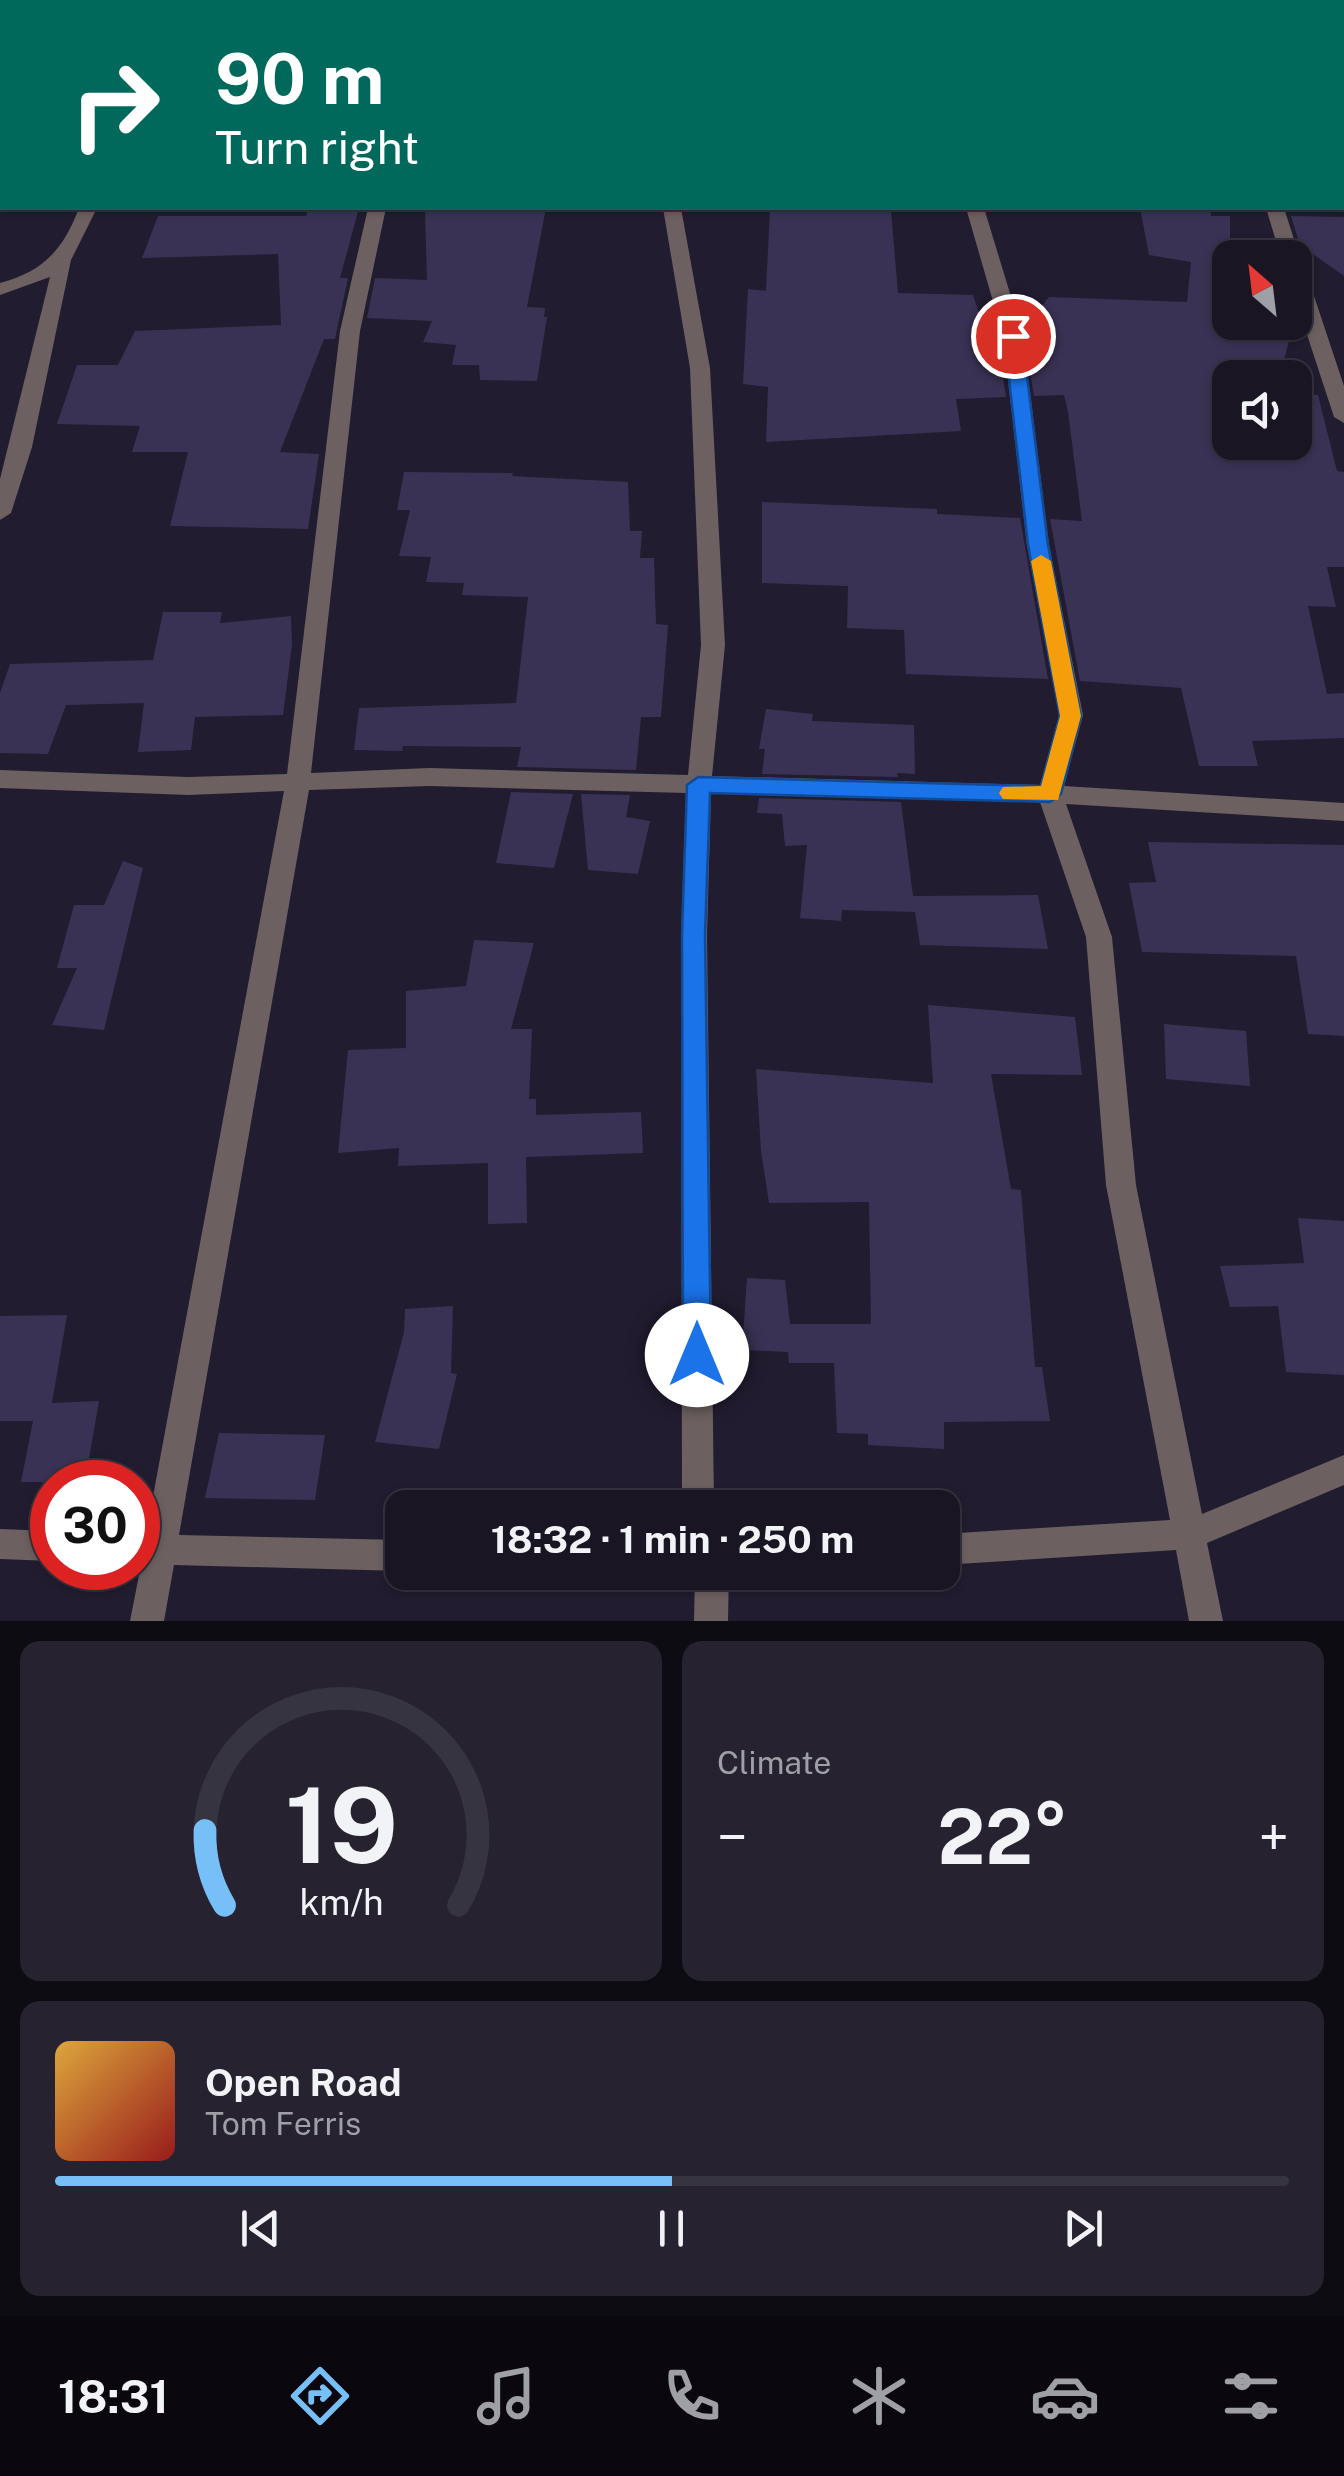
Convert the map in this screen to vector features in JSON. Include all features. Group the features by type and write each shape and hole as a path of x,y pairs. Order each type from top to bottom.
{"street":[{"path":"0,289 38,279 62,262 78,238 87,210"},
{"path":"160,1484 298,782 350,331 377,210"},
{"path":"672,210 700,368 714,645 698,785 694,935 698,1490"},
{"path":"976,210 1013,336 1038,545 1070,716 1050,794 1099,938 1121,1186 1206,1621"},
{"path":"1275,210 1285,240"},
{"path":"0,513 21,447 62,262"},
{"path":"1312,320 1344,417"},
{"path":"0,779 188,786 429,777 1050,794 1344,812"},
{"path":"960,1549 1192,1534 1344,1470"},
{"path":"0,1544 30,1545"},
{"path":"160,1550 385,1556"},
{"path":"147,1590 147,1621"},
{"path":"712,1590 712,1621"}],"building":[{"path":"308,210 358,210 340,278 348,278 335,339 324,339 280,452 319,454 308,529 170,526 188,452 132,452 140,426 57,424 77,365 118,365 135,331 281,325 278,254 142,258 158,216 306,216"},
{"path":"425,210 546,210 527,307 545,308 547,317 537,381 480,380 479,365 452,365 456,345 423,342 432,321 367,318 375,278 427,280"},
{"path":"770,210 891,211 898,293 973,295 979,313 993,314 1006,397 956,399 961,431 766,442 768,387 743,384 748,289 766,291"},
{"path":"1140,210 1210,210 1211,216 1230,216 1230,240 1212,240 1212,340 1289,341 1284,360 1212,360 1212,460 1312,460 1312,395 1318,395 1337,471 1344,472 1344,567 1327,567 1336,607 1308,606 1327,694 1344,693 1344,738 1252,741 1258,766 1199,766 1181,688 1080,681 1050,519 1082,521 1068,412 1064,395 1034,396 1020,314 1035,315 1049,297 1187,302 1191,262 1149,255"},
{"path":"1291,216 1344,217 1344,276 1312,253 1312,240 1298,240"},
{"path":"404,472 513,473 512,476 628,482 630,531 642,531 640,558 654,558 656,624 668,625 661,717 641,717 636,770 517,767 521,747 403,746 402,751 354,750 359,708 516,703 528,597 462,595 464,583 426,582 431,557 399,556 410,510 397,510"},
{"path":"762,502 937,509 937,514 1020,518 1048,679 906,674 904,630 847,628 848,586 762,583"},
{"path":"163,612 222,612 220,623 291,616 292,645 283,715 195,717 191,750 138,752 144,703 66,705 48,754 0,753 0,693 10,664 153,660"},
{"path":"766,709 813,714 812,721 914,725 915,774 762,774 765,749 759,749"},
{"path":"511,792 573,794 554,868 496,863"},
{"path":"581,794 630,795 626,817 650,821 638,874 588,870"},
{"path":"759,798 901,802 913,896 1038,895 1048,949 920,945 915,912 842,910 841,921 800,918 807,845 785,846 782,814 757,813"},
{"path":"1148,842 1344,845 1344,1036 1308,1034 1296,956 1142,952 1129,883 1156,882"},
{"path":"123,861 143,868 104,1030 52,1025 77,968 57,968 74,905 104,905"},
{"path":"474,940 534,943 511,1029 532,1029 529,1099 536,1099 536,1115 641,1112 643,1153 526,1157 527,1223 488,1224 488,1163 398,1166 399,1148 338,1153 348,1050 406,1048 406,991 466,986"},
{"path":"928,1005 1075,1017 1082,1075 991,1074 1011,1189 1021,1190 1035,1367 1042,1367 1050,1421 944,1422 944,1449 868,1445 868,1434 837,1433 834,1363 789,1363 788,1352 742,1350 747,1278 785,1280 790,1324 871,1324 869,1202 769,1203 756,1069 933,1083"},
{"path":"1164,1024 1246,1031 1250,1086 1166,1079"},
{"path":"1298,1218 1344,1221 1344,1375 1286,1372 1278,1306 1230,1307 1220,1266 1304,1263"},
{"path":"453,1306 451,1373 457,1374 439,1449 375,1442 404,1332 405,1309"},
{"path":"67,1315 52,1403 99,1401 89,1460 30,1460 30,1482 21,1482 33,1421 0,1421 0,1316"},
{"path":"219,1433 325,1435 315,1500 205,1498"}],"slow traffic":[{"path":"1011,793 1050,794 1070,716 1041,561"}],"route":[{"path":"697,1355 694,935 698,785 1050,794 1070,716 1038,545 1013,336"}]}
